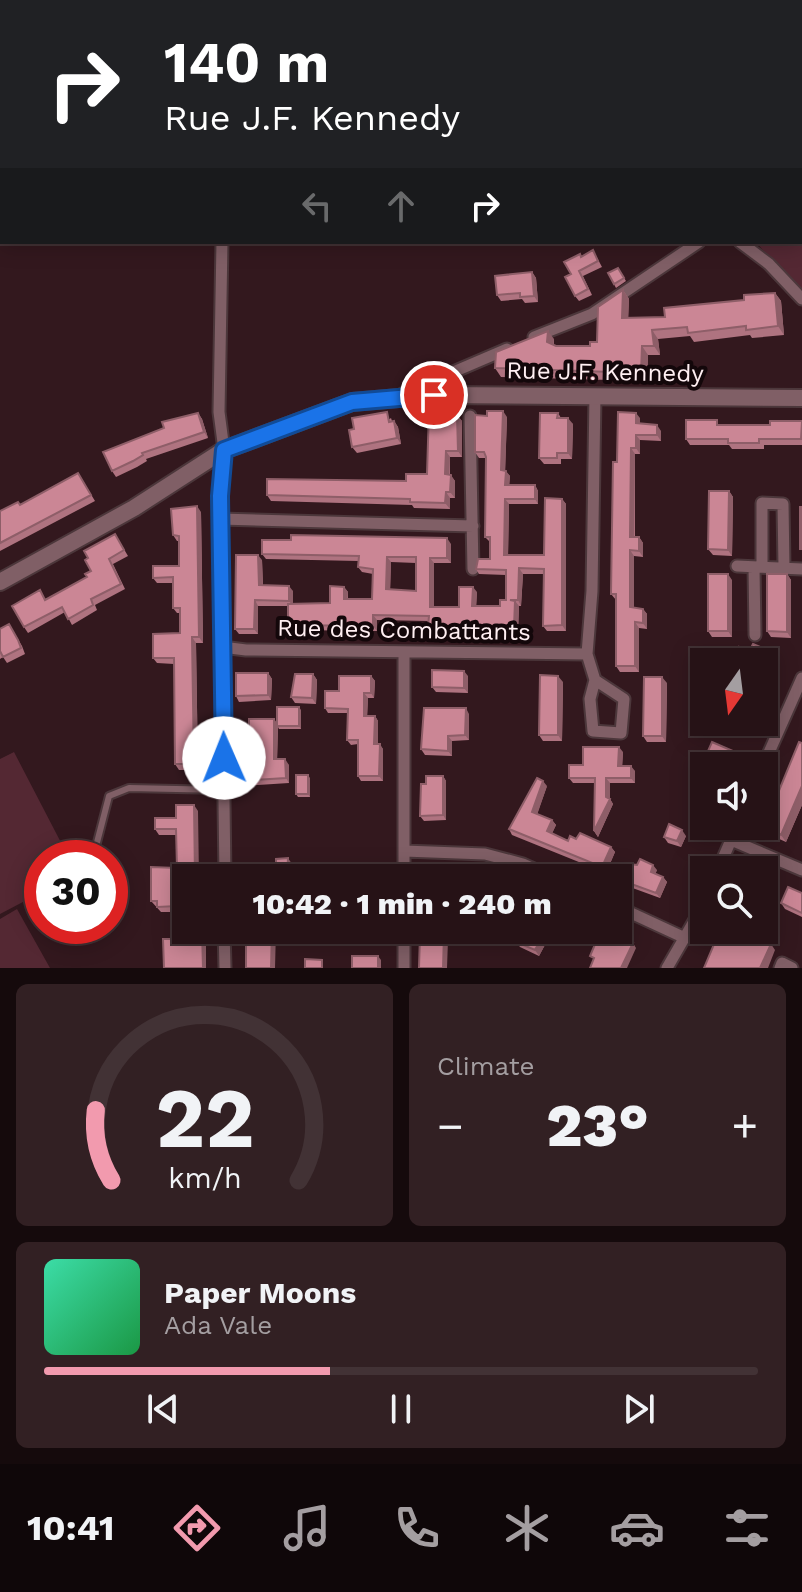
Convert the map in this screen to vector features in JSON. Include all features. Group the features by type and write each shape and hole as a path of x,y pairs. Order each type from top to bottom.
{"street":[{"path":"222,244 219,412 224,450 220,519 225,864"},
{"path":"398,396 592,314 696,244"},
{"path":"743,244 769,264 802,299"},
{"path":"595,395 592,591 587,654 595,680 590,699 593,731 621,733 624,699 595,680"},
{"name":"Rue J.F. Kennedy","path":"0,582 134,508 224,450 352,402 398,396 802,398"},
{"path":"470,416 473,569"},
{"path":"755,635 762,503 783,504 784,567"},
{"path":"220,519 473,526"},
{"path":"737,566 802,569"},
{"name":"Rue des Combattants","path":"222,647 246,650 587,654"},
{"path":"404,653 404,864"},
{"path":"769,752 802,678"},
{"path":"724,856 731,840 802,870"},
{"path":"404,851 485,854 523,864"},
{"path":"632,913 685,938"},
{"path":"667,968 690,929"},
{"path":"224,944 225,968"},
{"path":"404,944 404,968"},
{"path":"780,968 782,963 792,968"}],"lane":[{"path":"98,840 109,796 129,788 224,790"}],"shaded area":[{"path":"758,244 802,244 802,296"},
{"path":"14,752 60,840 24,840 24,901 0,914 0,759"},
{"path":"17,909 24,922 24,944 37,944 50,968 0,968 0,919"}],"building":[{"path":"593,250 598,261 579,271 588,289 575,296 565,277 571,274 564,262"},
{"path":"618,268 624,278 614,284 608,273"},
{"path":"532,272 534,296 520,297 520,293 497,295 495,276"},
{"path":"623,290 622,318 665,317 664,308 744,300 744,295 775,293 778,326 746,330 746,326 688,333 687,327 652,330 654,346 642,346 641,373 495,368 496,352 548,331 547,342 556,346 590,346 590,342 597,342 598,307"},
{"path":"429,409 446,410 446,414 457,415 458,451 446,451 445,474 451,475 450,492 446,492 445,503 410,502 410,499 267,495 267,479 406,481 406,474 427,474"},
{"path":"487,411 503,411 501,470 506,471 505,485 535,485 535,499 505,499 504,555 544,555 545,498 562,499 562,625 543,626 544,569 519,568 518,600 510,600 515,601 514,627 428,626 429,616 373,615 373,626 288,625 288,604 330,603 330,586 344,587 344,599 372,599 373,569 358,567 359,556 262,554 262,540 291,540 291,535 447,538 447,558 430,558 430,607 459,607 459,587 473,587 472,606 500,606 500,600 506,600 506,570 476,569 478,559 490,559 490,537 485,537 486,457 484,452 475,452 475,415 487,416","holes":["387,557 416,557 416,591 386,589"]},
{"path":"387,412 389,422 394,421 397,438 352,447 349,430 354,429 352,418"},
{"path":"618,412 636,413 636,423 657,425 657,435 636,435 636,448 631,448 630,537 639,537 639,551 630,550 630,607 643,609 643,623 635,622 635,666 616,666 616,594 611,594 613,462 617,462"},
{"path":"198,413 204,432 142,453 112,471 103,452 164,428 162,422"},
{"path":"540,413 558,413 557,418 568,418 568,453 557,453 557,458 539,458"},
{"path":"686,420 717,420 717,425 770,425 770,421 802,421 801,439 728,443 728,439 686,439"},
{"path":"78,473 91,495 0,543 0,511 18,502 20,505"},
{"path":"709,491 729,491 728,550 708,549"},
{"path":"197,506 199,637 192,637 194,764 175,764 174,658 153,658 153,634 180,633 180,608 173,608 173,577 153,578 153,566 179,566 179,536 173,535 171,509"},
{"path":"802,507 802,549 800,549"},
{"path":"115,534 124,550 109,559 121,584 91,599 93,605 68,619 62,607 24,627 12,606 40,590 45,600 87,577 85,574 91,571 84,551"},
{"path":"236,555 258,555 259,585 289,586 289,601 255,600 254,629 235,629"},
{"path":"708,574 728,574 728,631 708,631"},
{"path":"767,574 787,574 787,632 767,631"},
{"path":"9,624 21,648 3,657 0,629"},
{"path":"432,670 464,671 464,688 432,687"},
{"path":"236,673 268,673 268,695 236,696"},
{"path":"295,674 313,674 312,698 291,697"},
{"path":"540,675 558,676 558,735 539,735"},
{"path":"339,676 371,676 371,693 364,693 364,716 375,716 374,744 380,744 379,776 358,776 358,740 347,740 348,709 325,708 325,691 339,691"},
{"path":"644,677 662,677 662,736 643,736"},
{"path":"277,707 299,707 299,726 277,726"},
{"path":"424,708 466,708 465,735 448,736 448,751 421,749"},
{"path":"249,719 274,719 274,759 285,759 286,778 236,781 236,759 249,759"},
{"path":"712,742 733,751 733,752 708,752"},
{"path":"799,742 802,743 802,786 781,835 778,834 778,793"},
{"path":"583,747 619,747 618,766 631,766 631,778 606,778 606,797 610,799 594,831 595,778 569,778 569,765 583,765"},
{"path":"296,775 308,775 308,794 296,794"},
{"path":"426,776 443,776 443,815 420,816 421,784 426,784"},
{"path":"537,778 543,781 532,812 552,820 547,831 568,841 570,836 576,839 580,833 611,847 603,864 595,864 509,829"},
{"path":"176,805 194,805 195,864 177,864 176,829 155,829 155,818 176,818"},
{"path":"669,824 682,830 677,841 664,837"},
{"path":"288,858 288,864 276,864 276,859"},
{"path":"640,859 653,865 651,872 663,877 656,893 632,884 632,864 637,865"},
{"path":"151,867 172,868 172,906 157,907 157,901 151,901"},
{"path":"788,887 802,893 802,913 781,903"},
{"path":"163,939 172,939 172,944 202,944 203,968 164,968"},
{"path":"633,943 621,968 590,968 594,958 590,956 595,944"},
{"path":"246,944 272,944 271,968 246,968"},
{"path":"420,944 444,944 443,968 419,968"},
{"path":"521,944 538,944 535,950"},
{"path":"714,944 771,944 760,968 704,968"},
{"path":"352,956 378,956 378,968 352,968"},
{"path":"305,959 322,960 322,968 305,968"}],"route":[{"path":"224,758 220,496 224,450 352,402 434,395"}]}
